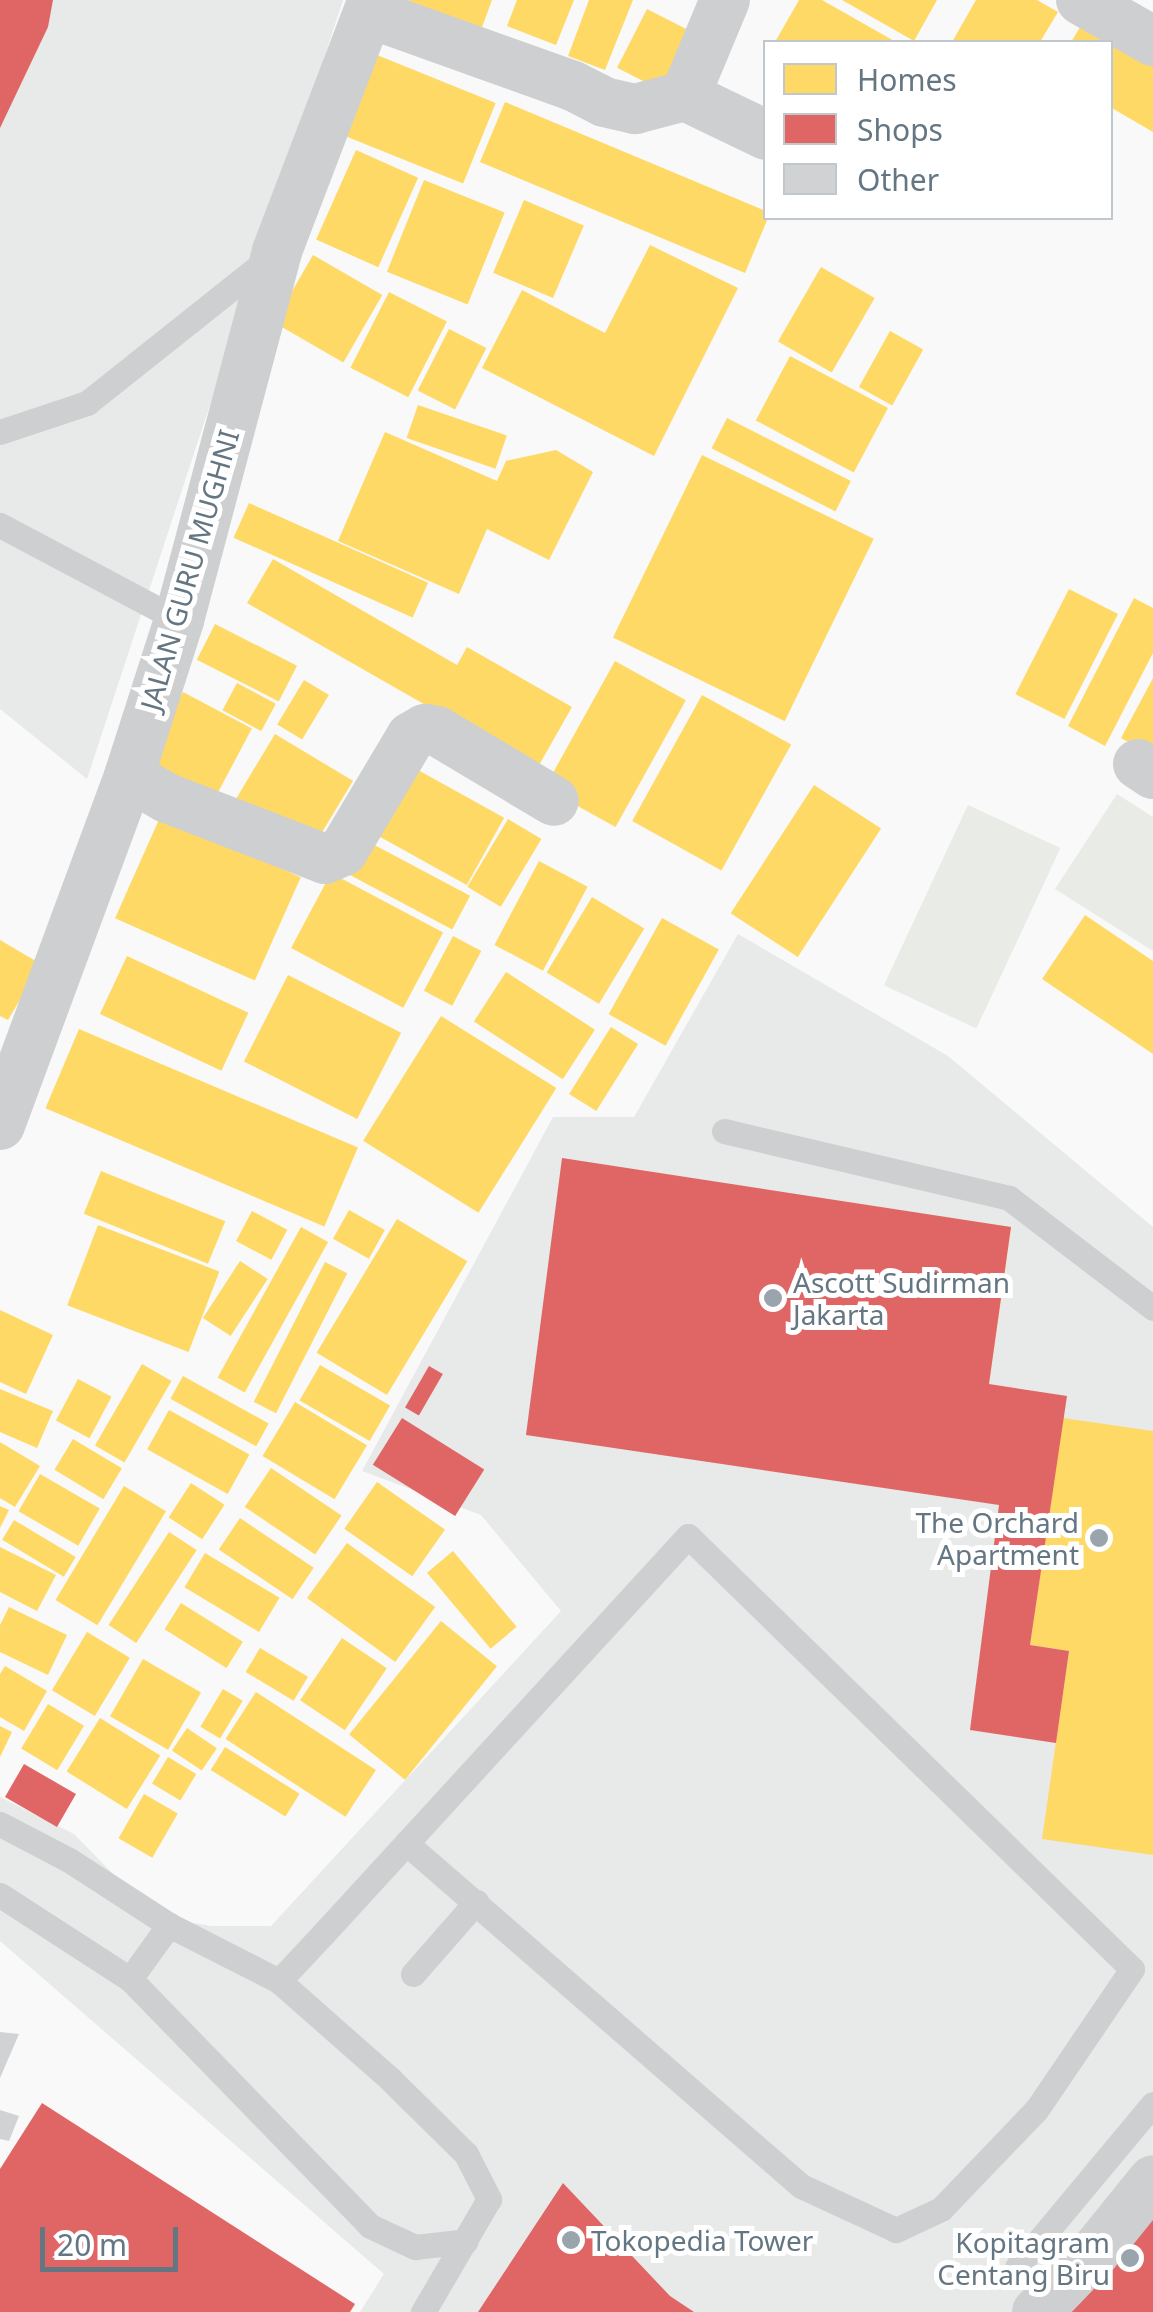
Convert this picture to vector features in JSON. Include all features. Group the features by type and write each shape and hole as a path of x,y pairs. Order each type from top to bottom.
{"street":[{"path":"725,0 685,96 763,134"},
{"path":"1081,0 1153,42"},
{"name":"JALAN GURU MUGHNI","path":"0,1125 129,776 179,620 277,252 371,6 604,102 635,108 685,96"},
{"path":"129,776 168,798 325,860 343,851 411,737 425,728 437,731 554,800"},
{"path":"1038,2312 1095,2252 1153,2180"}],"lane":[{"path":"0,432 86,403 277,252"},
{"path":"0,525 179,620"},
{"path":"724,1132 1009,1198 1153,1308"},
{"path":"280,1981 406,1843 688,1536 1132,1968 1036,2110 941,2209 896,2230 800,2186 406,1843"},
{"path":"0,1824 69,1860 170,1925 280,1981 466,2154 489,2199 424,2312"},
{"path":"0,1896 130,1979 370,2226 415,2247 466,2241"},
{"path":"413,1974 476,1902"},
{"path":"130,1979 170,1925"},
{"path":"1017,2268 1153,2104"}],"shaded area":[{"path":"0,0 343,0 87,779 0,709"},
{"path":"1117,794 1153,817 1153,951 1055,889"},
{"path":"968,805 1060,848 976,1028 884,985"},
{"path":"738,934 948,1056 1153,1227 1153,2202 1070,2312 360,2312 384,2274 0,1941 0,1797 74,1834 154,1916 211,1926 271,1926 561,1611 481,1515 362,1471 553,1117 634,1117"}],"building: Homes":[{"path":"406,0 492,0 481,30"},
{"path":"517,0 574,0 556,45 507,26"},
{"path":"589,0 633,0 605,70 568,56"},
{"path":"799,0 822,0 892,40 776,40"},
{"path":"842,0 937,0 912,40"},
{"path":"976,0 1037,0 1058,12 1041,40 953,40"},
{"path":"647,9 691,31 661,90 617,68"},
{"path":"1082,24 1110,40 1072,40"},
{"path":"1113,41 1153,64 1153,132 1113,109"},
{"path":"377,55 496,103 463,184 344,136"},
{"path":"505,102 763,210 763,220 767,220 745,273 480,162"},
{"path":"356,150 418,178 378,267 316,240"},
{"path":"424,180 505,213 468,304 387,272"},
{"path":"524,200 584,225 553,298 493,273"},
{"path":"650,245 738,288 654,456 482,368 522,290 605,333"},
{"path":"313,255 382,295 343,363 274,323"},
{"path":"821,267 875,298 832,372 778,341"},
{"path":"389,292 447,322 408,397 350,368"},
{"path":"449,329 486,348 455,410 418,390"},
{"path":"890,331 923,349 892,405 859,387"},
{"path":"790,356 888,408 854,473 756,420"},
{"path":"418,405 507,436 495,469 407,438"},
{"path":"727,418 851,481 835,511 712,448"},
{"path":"385,432 497,481 506,461 556,450 593,472 549,560 487,529 459,594 338,541"},
{"path":"702,455 874,539 785,721 613,637"},
{"path":"249,503 428,583 413,617 234,538"},
{"path":"273,559 457,665 467,647 572,707 530,781 429,707 247,603"},
{"path":"1069,589 1118,614 1064,719 1015,694"},
{"path":"1134,598 1153,608 1153,653 1105,746 1068,726"},
{"path":"215,624 297,666 279,701 197,660"},
{"path":"615,661 686,700 616,827 545,788"},
{"path":"1153,678 1153,756 1121,738"},
{"path":"304,680 329,695 302,740 277,725"},
{"path":"237,683 276,704 261,731 222,710"},
{"path":"183,692 252,729 208,812 139,775"},
{"path":"702,695 791,744 721,870 632,821"},
{"path":"275,734 353,781 312,849 234,802"},
{"path":"400,760 504,818 467,885 363,827"},
{"path":"814,785 881,829 798,957 731,913"},
{"path":"161,815 301,877 255,980 115,918"},
{"path":"508,819 541,839 501,907 467,887"},
{"path":"365,840 470,896 452,929 347,874"},
{"path":"539,861 588,887 543,971 494,945"},
{"path":"331,873 443,933 403,1008 291,948"},
{"path":"592,897 644,928 599,1004 547,972"},
{"path":"1085,915 1153,961 1153,1054 1042,979"},
{"path":"662,918 719,950 666,1046 609,1014"},
{"path":"453,936 481,951 452,1006 424,991"},
{"path":"0,940 41,964 8,1020 0,1016"},
{"path":"127,956 248,1013 221,1071 100,1014"},
{"path":"506,972 595,1030 563,1079 474,1021"},
{"path":"288,975 401,1033 357,1119 244,1061"},
{"path":"441,1016 556,1088 478,1213 363,1141"},
{"path":"611,1027 638,1044 596,1111 569,1094"},
{"path":"79,1029 358,1147 324,1227 45,1108"},
{"path":"101,1171 225,1221 208,1264 84,1214"},
{"name":"Ascott Sudirman Jakarta","path":"775,1194 1011,1227 989,1384 788,1355 782,1404 535,1369 557,1210 768,1240"},
{"path":"349,1210 385,1230 369,1259 333,1239"},
{"path":"252,1211 287,1230 271,1260 236,1241"},
{"path":"397,1219 467,1261 387,1395 317,1353"},
{"path":"98,1225 219,1272 189,1352 67,1305"},
{"path":"301,1227 328,1242 245,1392 218,1377"},
{"path":"240,1261 268,1279 231,1336 203,1318"},
{"path":"325,1262 347,1273 276,1413 254,1402"},
{"path":"0,1310 53,1335 26,1394 0,1382"},
{"path":"142,1364 171,1381 124,1462 95,1445"},
{"path":"320,1365 390,1406 370,1441 300,1401"},
{"path":"183,1376 269,1424 256,1446 170,1399"},
{"path":"78,1379 112,1397 89,1438 56,1420"},
{"path":"0,1389 53,1411 37,1448 0,1432"},
{"path":"295,1402 367,1445 335,1499 263,1456"},
{"path":"169,1410 249,1455 228,1494 147,1449"},
{"name":"The Orchard Apartment","path":"1063,1418 1153,1431 1153,1855 1042,1839 1069,1651 1030,1645"},
{"path":"73,1439 122,1468 103,1499 54,1470"},
{"path":"0,1442 40,1466 15,1507 0,1498"},
{"path":"271,1468 341,1516 315,1554 245,1507"},
{"path":"40,1474 100,1508 78,1546 18,1511"},
{"path":"377,1482 445,1530 412,1576 344,1529"},
{"path":"191,1483 225,1505 202,1539 169,1517"},
{"path":"124,1486 166,1511 98,1625 55,1600"},
{"path":"0,1506 9,1510 0,1528"},
{"path":"240,1518 314,1568 293,1599 219,1550"},
{"path":"14,1520 76,1557 64,1577 2,1540"},
{"path":"169,1532 197,1550 136,1643 109,1625"},
{"path":"347,1543 435,1607 395,1662 307,1598"},
{"path":"0,1547 56,1575 37,1611 0,1592"},
{"path":"453,1551 517,1627 491,1649 427,1573"},
{"path":"205,1553 280,1598 259,1632 184,1587"},
{"path":"181,1603 243,1642 226,1668 165,1629"},
{"path":"9,1607 67,1635 48,1675 0,1652 0,1625"},
{"path":"441,1621 497,1666 405,1780 349,1734"},
{"path":"87,1632 130,1658 95,1716 52,1690"},
{"path":"342,1638 387,1668 345,1730 300,1700"},
{"path":"260,1648 308,1677 294,1701 246,1672"},
{"path":"143,1659 201,1692 168,1750 110,1716"},
{"path":"5,1666 47,1691 24,1731 0,1717 0,1674"},
{"path":"223,1689 243,1701 220,1739 200,1727"},
{"path":"256,1692 376,1770 345,1817 226,1739"},
{"path":"48,1704 84,1726 57,1770 21,1749"},
{"path":"100,1718 160,1756 127,1809 67,1771"},
{"path":"0,1726 12,1732 0,1757"},
{"path":"187,1728 217,1748 202,1771 172,1750"},
{"path":"225,1747 300,1794 285,1817 211,1770"},
{"path":"168,1757 196,1774 180,1801 152,1784"},
{"path":"144,1794 178,1814 152,1858 118,1838"}],"building: Shops":[{"path":"0,0 53,0 48,27 0,128"},
{"path":"562,1158 1011,1227 989,1384 1067,1396 1030,1645 1069,1651 1056,1743 970,1730 999,1505 526,1435"},
{"path":"429,1366 443,1374 419,1416 405,1408"},
{"path":"402,1418 484,1469 455,1516 373,1465"},
{"path":"24,1764 76,1794 57,1827 5,1797"},
{"path":"42,2103 355,2304 350,2312 0,2312 0,2169"},
{"name":"Tokopedia Tower","path":"563,2183 670,2296 694,2312 478,2312"},
{"name":"Kopitagram Centang Biru","path":"1153,2205 1153,2312 1062,2312"}],"building: Other":[{"path":"0,2032 19,2034 0,2078"},
{"path":"0,2110 19,2116 9,2141 0,2139"}],"place":[{"name":"Ascott Sudirman Jakarta","path":"773,1298"},
{"name":"The Orchard Apartment","path":"1099,1538"},
{"name":"Tokopedia Tower","path":"571,2240"},
{"name":"Kopitagram Centang Biru","path":"1130,2258"}]}
